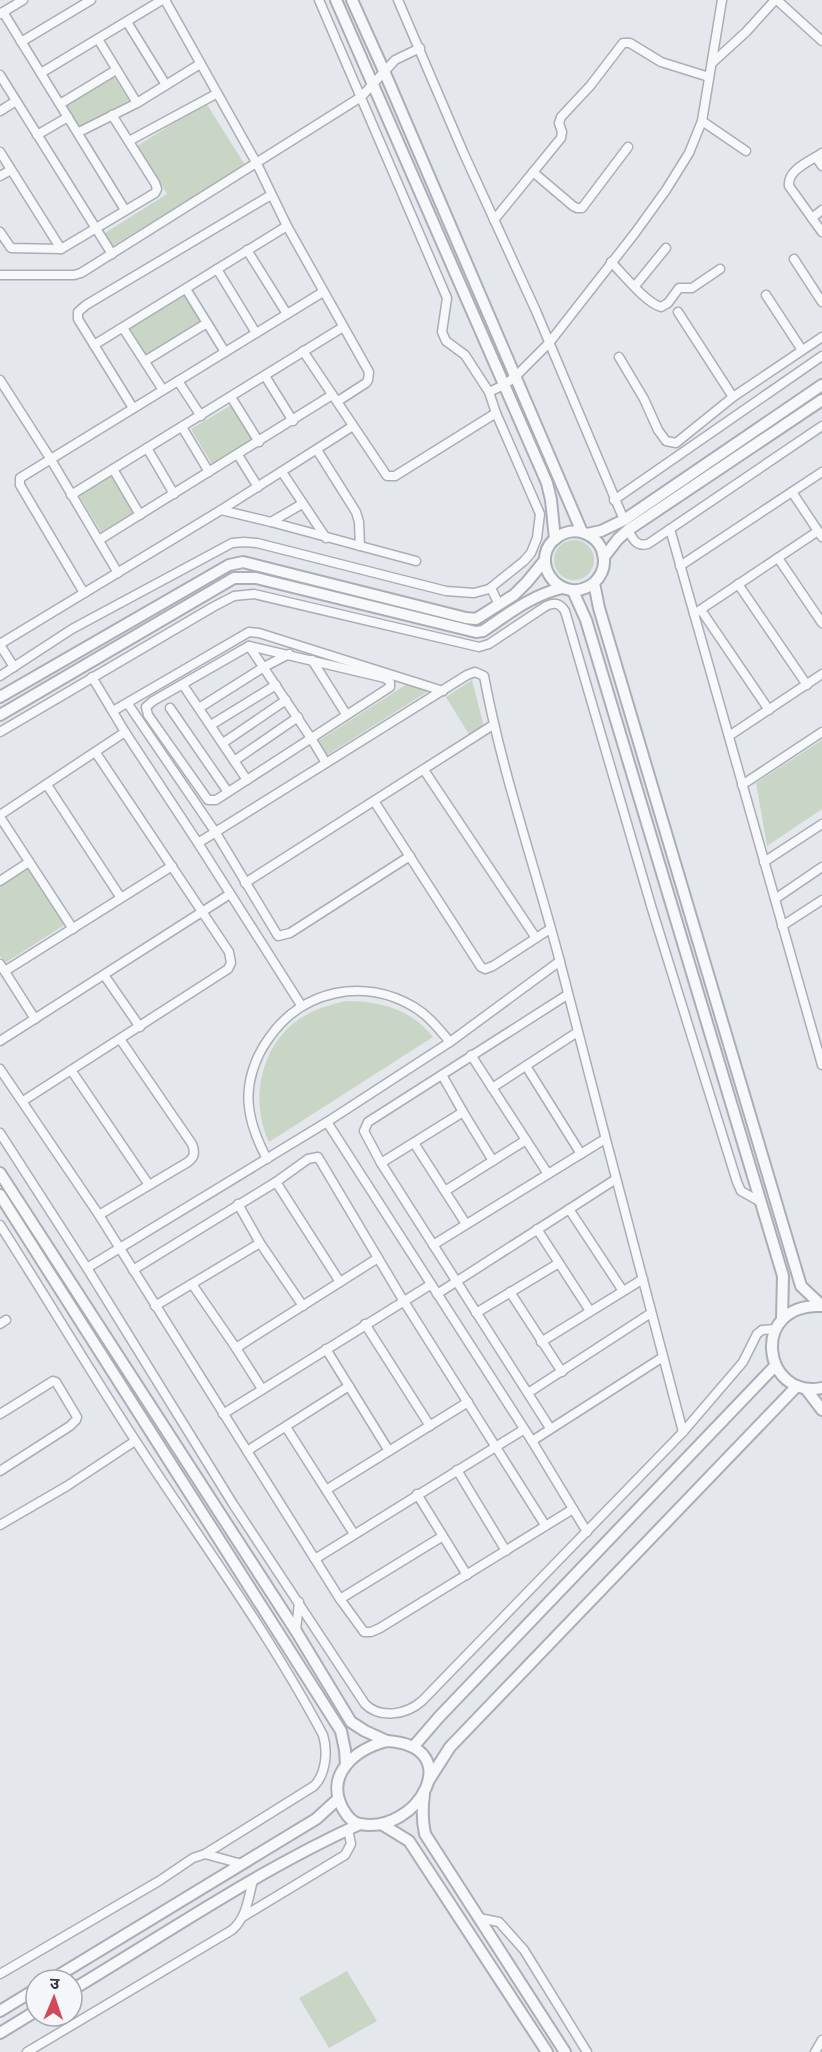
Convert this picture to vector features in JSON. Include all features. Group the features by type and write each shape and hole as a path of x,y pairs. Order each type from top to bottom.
{"street":[{"path":"23,0 2,13 79,132 125,210"},
{"path":"21,42 91,0"},
{"path":"42,73 163,0 257,164 287,226 369,376 366,383 293,421 99,540"},
{"path":"0,676 72,629 232,543 257,543 446,591 474,593 491,588 531,553 540,526 540,514 489,392 465,355 446,341 442,332 447,298 319,0"},
{"path":"398,0 549,343 614,500 636,543 648,544 822,426"},
{"path":"489,392 516,376 549,343 666,190 689,153 702,122 722,0"},
{"path":"711,63 746,32 776,0 822,41"},
{"path":"555,539 547,483 337,2 355,1 443,211 585,533 597,541 604,557"},
{"path":"127,22 166,86"},
{"path":"98,39 136,103"},
{"path":"494,220 562,135 559,123 561,117 590,86 623,43 630,44 661,62 709,77"},
{"path":"0,274 78,274 361,97 400,57 420,48"},
{"path":"79,132 136,103 200,64"},
{"path":"60,104 116,70"},
{"path":"0,75 112,254"},
{"path":"129,141 216,94"},
{"path":"0,111 16,101"},
{"path":"0,232 11,248 61,249 153,194 157,189 112,115"},
{"path":"38,135 68,117"},
{"path":"702,122 746,151"},
{"path":"533,172 573,206 582,207 628,147"},
{"path":"0,152 61,249"},
{"path":"822,166 819,155 792,173 788,182 822,232"},
{"path":"0,176 11,170"},
{"path":"133,408 78,319 78,312 81,308 271,195"},
{"path":"812,218 822,210"},
{"path":"94,345 287,226"},
{"path":"635,286 666,248"},
{"path":"247,250 287,314"},
{"path":"794,259 822,302"},
{"path":"611,262 657,306 664,306 679,288 692,288 720,268"},
{"path":"217,270 256,333"},
{"path":"186,289 225,352"},
{"path":"84,593 20,485 20,478 23,474 323,292"},
{"path":"766,295 802,350"},
{"path":"678,312 733,397"},
{"path":"145,361 207,323"},
{"path":"71,495 343,327"},
{"path":"123,328 163,390"},
{"path":"619,357 640,392 658,430 666,441 676,443 733,397 822,337"},
{"path":"303,351 384,474 391,477 496,413"},
{"path":"614,500 822,356"},
{"path":"265,376 293,421"},
{"path":"0,380 50,458 118,573"},
{"path":"178,381 201,416"},
{"path":"0,715 234,578 256,578 467,631 483,631 534,597 547,591 585,589 594,583 602,574 604,557 626,525 822,385"},
{"path":"231,397 259,442"},
{"path":"0,697 229,565 243,562 476,619 499,605 527,582 545,560 548,548 555,539 570,532 602,531 626,525 822,399"},
{"path":"14,667 0,644 221,510 353,426"},
{"path":"182,427 209,472"},
{"path":"147,448 174,494"},
{"path":"316,450 356,512 359,522 360,546"},
{"path":"238,454 258,487"},
{"path":"113,469 140,515"},
{"path":"282,472 326,538"},
{"path":"680,566 822,472"},
{"path":"697,612 778,558 820,534 792,492"},
{"path":"271,522 302,504"},
{"path":"221,510 416,561"},
{"path":"670,529 680,566 697,612 742,785 822,1065"},
{"path":"778,558 822,623"},
{"path":"545,560 549,576 568,589 586,620 783,1276 782,1319"},
{"path":"594,583 599,608 801,1286 822,1306"},
{"path":"738,584 807,685"},
{"path":"491,588 499,605"},
{"path":"0,732 220,603 243,593 296,603 478,647 489,644 550,604 559,604 566,611 574,647 648,898 737,1182 741,1191 759,1202"},
{"path":"512,612 520,623"},
{"path":"697,612 769,710"},
{"path":"112,711 128,704 249,632 443,691"},
{"path":"249,646 298,717 326,764"},
{"path":"249,646 289,654 385,678 390,682 388,690 346,714 216,800 205,798 146,711 146,707 249,646"},
{"path":"199,708 289,654"},
{"path":"312,660 346,714"},
{"path":"198,843 475,672 484,676 493,725 560,961 576,1033 682,1432"},
{"path":"729,736 822,674"},
{"path":"92,677 301,1005"},
{"path":"183,685 247,780"},
{"path":"211,725 276,685"},
{"path":"223,744 286,700"},
{"path":"128,704 216,833 276,934 282,936 290,933 410,856"},
{"path":"170,708 228,792"},
{"path":"234,761 298,717"},
{"path":"245,884 493,725"},
{"path":"73,929 0,816 125,732"},
{"path":"742,785 822,732"},
{"path":"23,1101 228,969 231,963 229,952 96,753"},
{"path":"423,770 536,938"},
{"path":"47,784 122,898"},
{"path":"374,801 481,968 492,966 550,929"},
{"path":"764,861 822,824"},
{"path":"0,881 29,862"},
{"path":"35,1019 2,968 73,929 172,866"},
{"path":"775,899 822,867"},
{"path":"0,1041 230,894"},
{"path":"782,926 822,900"},
{"path":"87,1268 327,1122 450,1042 560,961"},
{"path":"104,975 140,1027"},
{"path":"267,1159 254,1133 249,1105 251,1077 260,1050 271,1034 301,1005 345,991 369,991 393,997 422,1013 435,1023 450,1042"},
{"path":"550,1428 381,1163 366,1136 364,1126 567,995"},
{"path":"492,1088 576,1033"},
{"path":"99,1215 188,1162 192,1159 194,1151 192,1144 120,1039"},
{"path":"471,1056 548,1174"},
{"path":"526,1066 581,1154"},
{"path":"0,1069 99,1215 340,1599 364,1632 380,1628 573,1509"},
{"path":"71,1070 149,1185"},
{"path":"442,1075 493,1161"},
{"path":"381,1163 463,1112"},
{"path":"327,1122 532,1441 587,1532"},
{"path":"0,1133 87,1268 233,1504 365,1704 377,1713 402,1712 422,1701 682,1432 743,1362 757,1334 762,1330 775,1329"},
{"path":"433,1245 605,1139"},
{"path":"445,1191 526,1140"},
{"path":"414,1143 466,1224"},
{"path":"133,1270 276,1182 308,1158 318,1157 403,1300 545,1526"},
{"path":"0,1173 296,1631 351,1722 387,1741"},
{"path":"437,1294 616,1179"},
{"path":"276,1182 340,1282"},
{"path":"0,1195 341,1731 346,1765"},
{"path":"238,1204 260,1243 303,1306"},
{"path":"569,1209 623,1291"},
{"path":"0,1226 135,1440 262,1634 323,1735 326,1750 322,1773 314,1786 205,1854 193,1858 159,1881 0,1974"},
{"path":"537,1229 590,1311"},
{"path":"155,1306 260,1243"},
{"path":"237,1348 378,1258"},
{"path":"476,1313 559,1263"},
{"path":"541,1342 643,1279"},
{"path":"192,1284 237,1348 262,1389"},
{"path":"223,1414 430,1285"},
{"path":"510,1292 561,1372"},
{"path":"822,1306 807,1305 793,1310 782,1319 771,1341 775,1366 788,1381 801,1388 822,1410"},
{"path":"528,1393 651,1313"},
{"path":"365,1324 430,1426"},
{"path":"326,1349 389,1451"},
{"path":"532,1441 663,1357"},
{"path":"414,1746 439,1717 775,1366"},
{"path":"0,1414 53,1381 56,1382 77,1417 70,1426 0,1471"},
{"path":"247,1451 349,1386"},
{"path":"565,2052 425,1834 422,1822 424,1794 429,1780 450,1748 801,1388 822,1388"},
{"path":"326,1490 468,1402"},
{"path":"286,1426 354,1534"},
{"path":"315,1559 523,1430"},
{"path":"0,1523 68,1486 135,1440"},
{"path":"457,1470 506,1551"},
{"path":"417,1494 467,1575"},
{"path":"340,1599 442,1536"},
{"path":"296,1631 298,1601"},
{"path":"262,1634 274,1627"},
{"path":"424,1794 413,1807 398,1818 383,1825 360,1824 346,1815 338,1799 338,1783 346,1765 356,1754 371,1745 387,1741 404,1742 423,1753 430,1765 429,1780"},
{"path":"71,1968 316,1819 338,1799"},
{"path":"84,1982 253,1880 322,1841 360,1824"},
{"path":"383,1825 409,1841 547,2052"},
{"path":"244,1916 345,1855 351,1844 348,1829"},
{"path":"205,1854 242,1864"},
{"path":"27,2052 232,1930 244,1916 253,1880"},
{"path":"479,1918 500,1922 524,1950 587,2052"},
{"path":"0,2011 24,1996"},
{"path":"0,2033 24,2018"},
{"path":"815,2052 822,2040"}],"green space":[{"path":"113,75 129,100 78,131 63,105"},
{"path":"206,103 245,165 113,246 105,233 167,194 137,146"},
{"path":"185,293 202,321 146,355 129,327"},
{"path":"233,404 254,439 212,464 191,429"},
{"path":"113,475 135,512 101,532 79,495"},
{"path":"574,540 582,541 588,546 593,552 593,568 588,574 582,579 574,580 566,579 560,574 555,568 554,560 555,552 560,546 566,541"},
{"path":"472,680 484,727 470,736 446,697"},
{"path":"407,684 430,690 324,757 315,743"},
{"path":"822,740 822,809 767,846 756,783"},
{"path":"27,867 66,924 5,963 0,956 0,885"},
{"path":"346,1001 359,1001 394,1008 415,1020 433,1037 269,1142 263,1125 260,1089 269,1054 291,1026 306,1015 326,1006"},
{"path":"347,1971 377,2021 329,2048 299,1998"}]}
